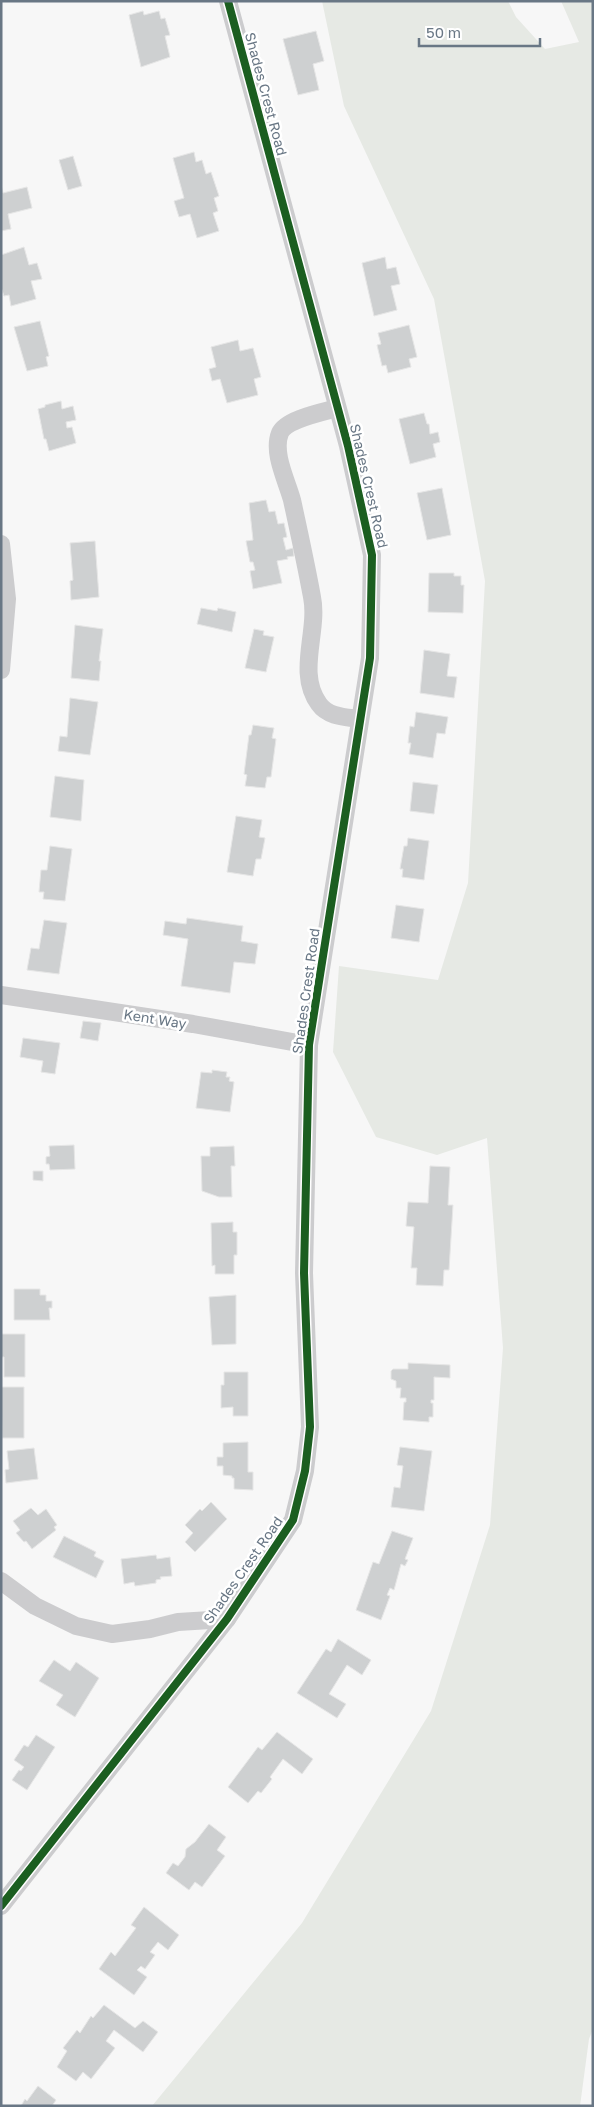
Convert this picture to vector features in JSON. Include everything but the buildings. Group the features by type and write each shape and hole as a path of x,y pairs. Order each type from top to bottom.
{"street":[{"name":"Shades Crest Road","path":"1,1906 227,1619 293,1520 305,1471 310,1427 304,1274 309,1045 370,658 372,555 337,408 228,1"},
{"path":"337,408 287,424 280,432 278,440 312,599 314,619 308,674 313,692 319,706 333,715 360,719"},
{"path":"1,544 7,599 1,670"},
{"name":"Kent Way","path":"1,995 193,1024 309,1045"},
{"path":"1,1581 35,1606 76,1626 112,1634 150,1629 178,1622 227,1619"}],"shaded area":[{"path":"322,1 508,1 516,17 545,49 579,42 561,1 593,1 593,2029 589,2039 580,2106 152,2106 302,1923 431,1711 490,1525 503,1348 487,1138 437,1155 376,1137 333,1052 339,966 438,980 468,883 485,581 434,299 344,106"}],"cycle path":[{"path":"1,1906 227,1619 293,1520 305,1471 310,1427 304,1273 309,1045 370,658 372,555 348,446 228,1"}]}
